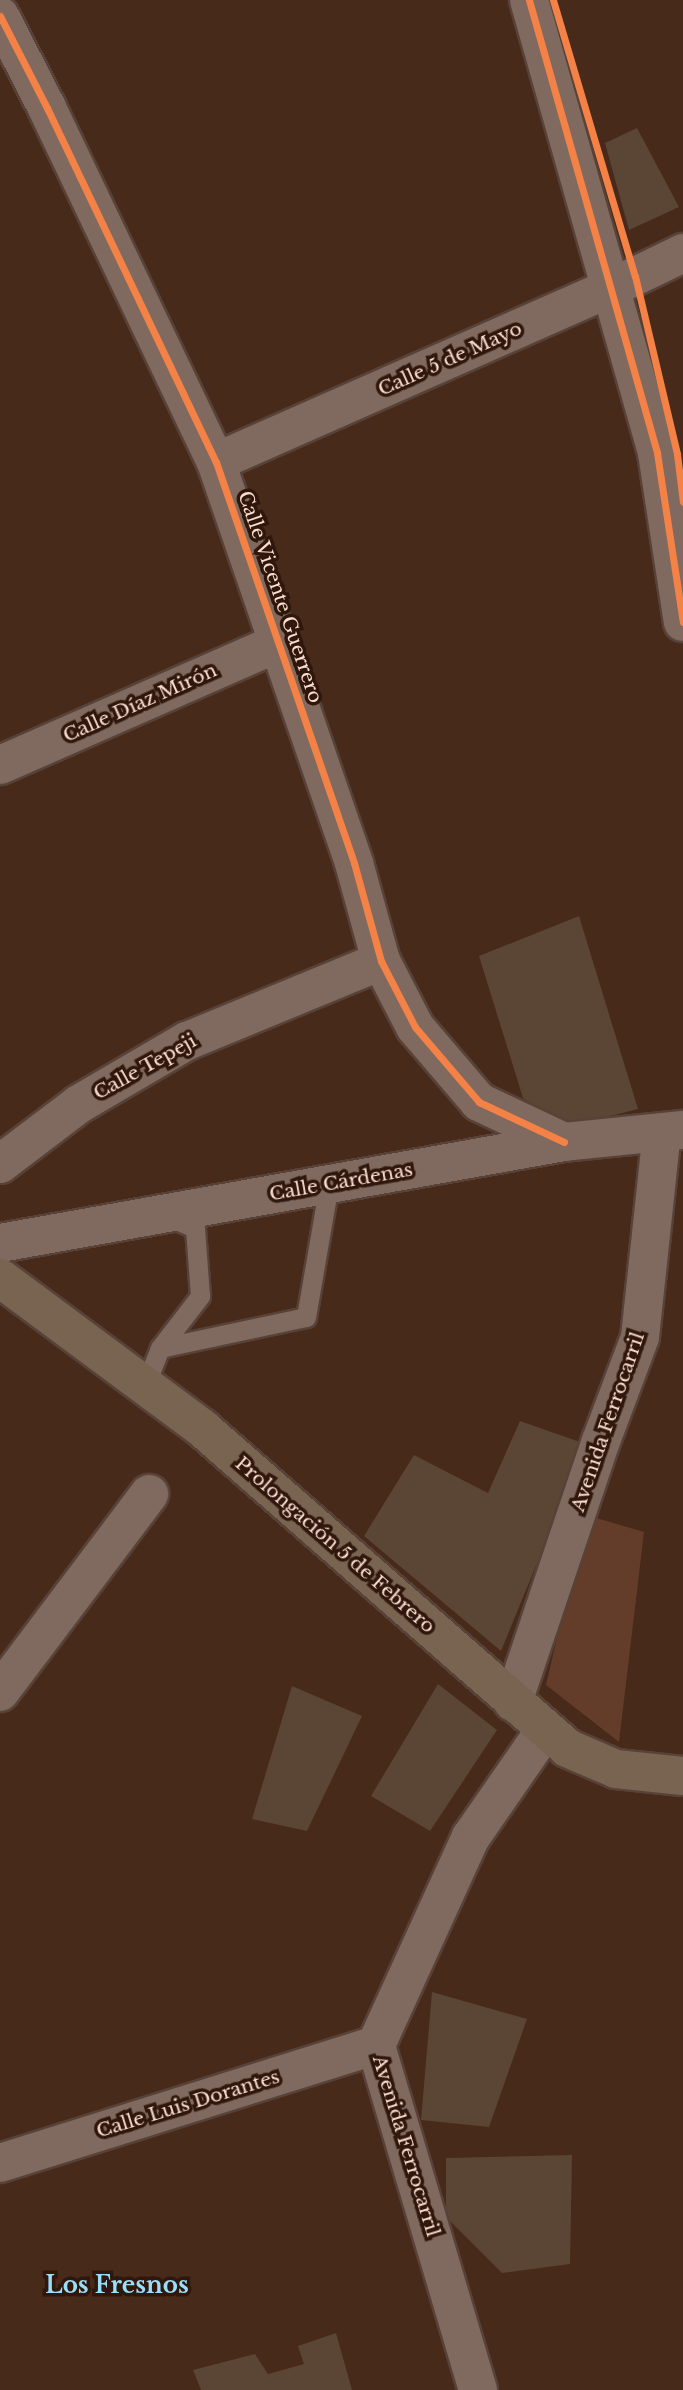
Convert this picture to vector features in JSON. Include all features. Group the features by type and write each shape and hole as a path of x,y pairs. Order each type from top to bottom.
{"main road":[{"name":"Prolongación 5 de Febrero","path":"0,1278 202,1428 567,1748 616,1769 683,1776"}],"street":[{"path":"530,0 613,287 657,453 683,622"},
{"name":"Calle Vicente Guerrero","path":"0,16 216,463 280,642 354,863 382,961 415,1027 479,1102 564,1142"},
{"name":"Calle 5 de Mayo","path":"216,463 613,287 683,253"},
{"name":"Calle Díaz Mirón","path":"2,760 280,642"},
{"name":"Calle Tepeji","path":"0,1164 79,1104 187,1041 382,961"},
{"name":"Calle Cárdenas","path":"0,1243 564,1142 672,1131"},
{"name":"Avenida Ferrocarril","path":"513,1702 601,1441 640,1337 672,1131"},
{"path":"0,1692 149,1494"},
{"name":"Avenida Ferrocarril","path":"478,2390 376,2045 471,1837 545,1730"},
{"name":"Calle Luis Dorantes","path":"0,2163 376,2045"}],"lane":[{"path":"160,1348 306,1317 329,1184"},
{"path":"145,1386 160,1348 200,1296 195,1228 161,1214"}],"shaded area":[{"path":"586,1515 644,1532 619,1742 546,1685"}],"building":[{"path":"637,128 679,207 629,230 605,143"},
{"path":"579,916 638,1109 567,1127 523,1098 479,956"},
{"path":"520,1421 580,1442 553,1524 501,1651 364,1536 414,1455 488,1493"},
{"path":"438,1684 497,1730 430,1831 371,1796"},
{"path":"292,1686 362,1716 307,1831 252,1819"},
{"path":"432,1992 527,2019 489,2127 421,2120"},
{"path":"572,2155 570,2264 502,2273 446,2217 446,2158"},
{"path":"336,2333 352,2390 201,2390 193,2370 255,2354 268,2374 304,2364 298,2346"}],"cycle path":[{"path":"529,0 657,453 683,622"},
{"path":"553,0 635,276 677,454 683,502"},
{"path":"0,16 47,108 216,462 354,863 381,961 415,1027 479,1102 564,1142"}],"district":[{"name":"Los Fresnos","path":"117,2285"}]}
